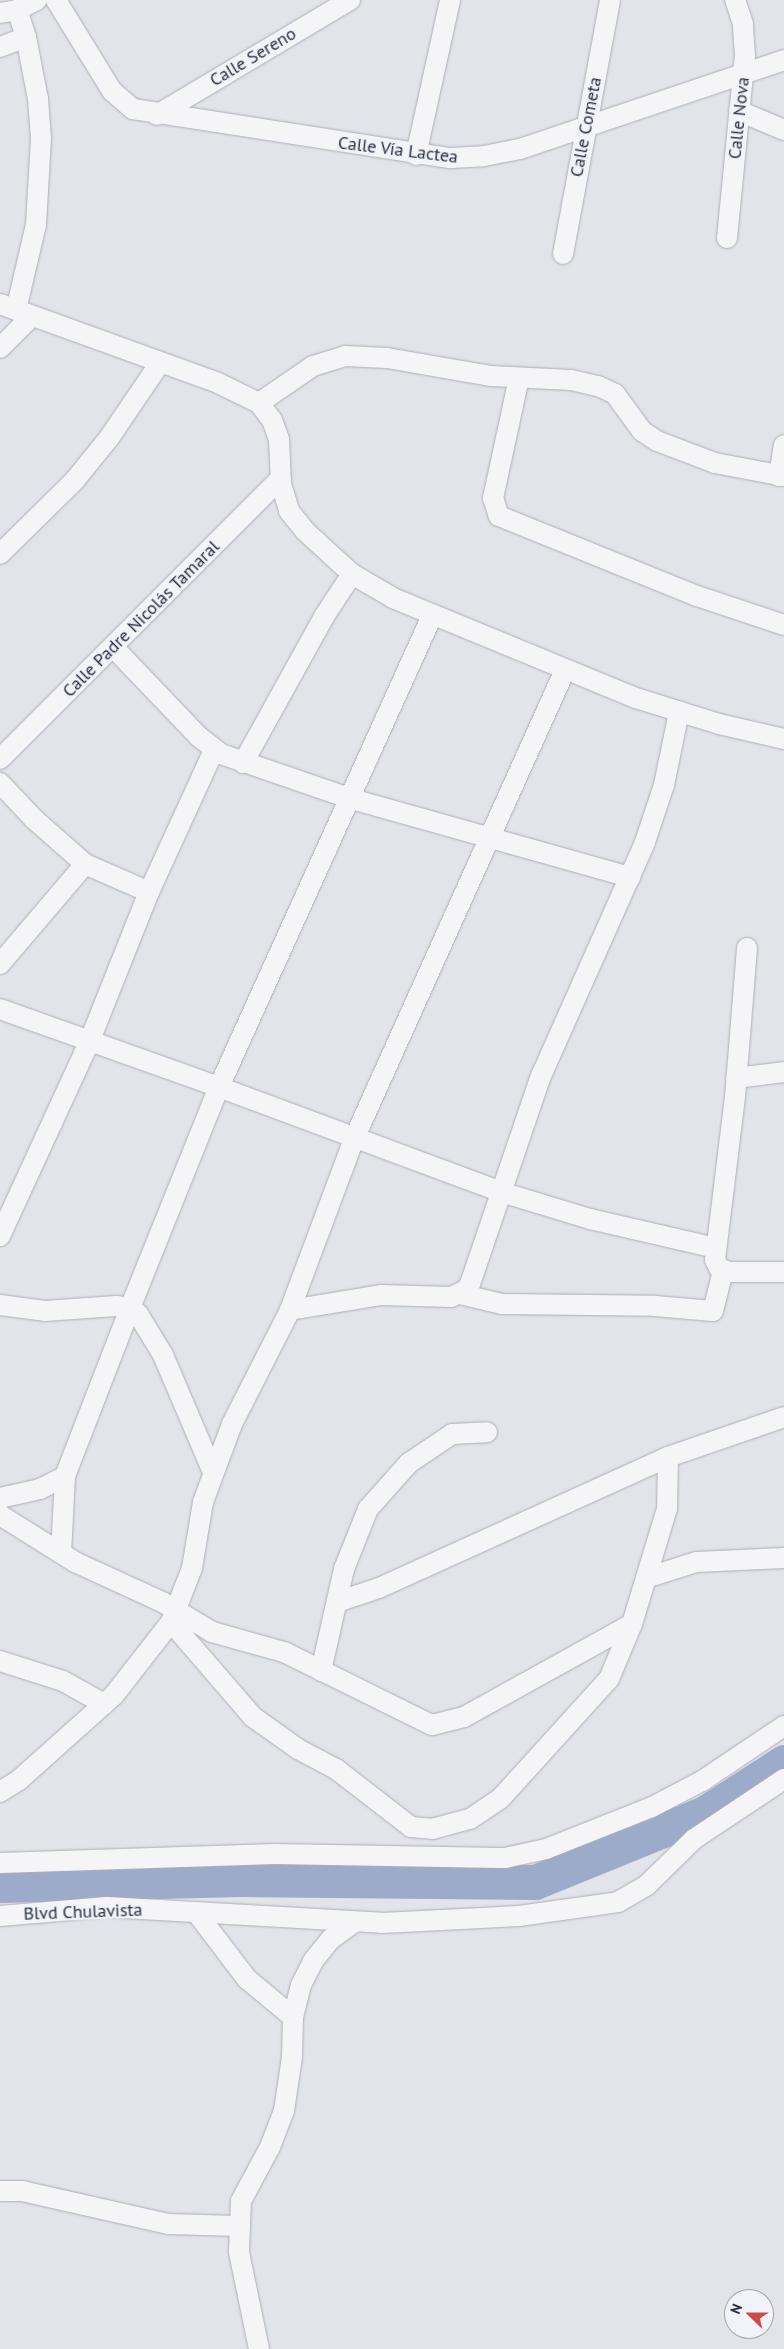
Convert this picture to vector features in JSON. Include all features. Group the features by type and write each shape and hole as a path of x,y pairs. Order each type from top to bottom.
{"street":[{"path":"0,348 16,310 36,225 41,139 38,99 26,37 8,12 37,0"},
{"name":"Calle Vía Lactea","path":"56,0 112,91 133,108 157,115 416,155 451,158 484,156 586,127 784,60"},
{"name":"Calle Sereno","path":"157,115 350,0"},
{"path":"416,155 450,0"},
{"name":"Calle Cometa","path":"563,254 610,0"},
{"name":"Calle Nova","path":"727,238 745,42 735,0"},
{"path":"0,47 26,37"},
{"path":"739,111 784,130"},
{"path":"16,310 160,364 236,390 259,403 272,420 278,439 281,478 289,511 305,531 352,574 432,616 565,670 679,712 784,739"},
{"path":"259,403 305,370 345,356 387,358 519,378 570,380 608,390 628,408 642,431 657,441 715,463 781,476 784,445"},
{"path":"0,554 75,480 109,438 160,364"},
{"path":"519,378 493,498 499,516 697,596 784,625"},
{"name":"Calle Padre Nicolás Tamaral","path":"0,759 114,648 281,478"},
{"path":"244,763 325,615 352,574"},
{"path":"61,1553 65,1476 130,1308 220,1087 352,799 432,616"},
{"path":"114,648 214,750 244,763 352,799 490,840 630,877"},
{"path":"0,1792 19,1780 104,1704 173,1616 192,1568 198,1524 213,1472 232,1424 290,1310 354,1139 565,670"},
{"path":"460,1294 470,1284 541,1076 630,877 664,785 679,712"},
{"path":"0,1236 90,1040 149,892 214,750"},
{"path":"0,783 34,819 85,864 149,892"},
{"path":"0,964 85,864"},
{"path":"290,1310 382,1295 436,1299 460,1294 502,1304 655,1306 713,1311 718,1302 723,1271 716,1260 716,1248 736,1078 747,948"},
{"path":"0,1010 220,1087 354,1139 501,1192 600,1222 716,1248"},
{"path":"736,1078 784,1072"},
{"path":"723,1271 784,1272"},
{"path":"0,1305 25,1311 130,1308 144,1320 160,1348 213,1472"},
{"path":"337,1602 379,1588 668,1458 784,1417"},
{"path":"321,1671 344,1569 368,1509 409,1463 452,1434 487,1432"},
{"path":"173,1616 253,1717 298,1749 336,1769 411,1827 432,1829 470,1819 500,1800 609,1680 632,1624 667,1509 668,1458"},
{"path":"0,1498 40,1489 65,1476"},
{"path":"0,1516 61,1553 173,1616 212,1632 284,1652 432,1724 464,1717 632,1624"},
{"path":"646,1578 696,1562 784,1558"},
{"path":"0,1661 64,1680 104,1704"},
{"path":"0,1863 275,1854 505,1858 546,1849 652,1807 702,1781 784,1726"},
{"name":"Blvd Chulavista","path":"0,1916 107,1907 354,1922 435,1922 519,1916 618,1902 647,1885 694,1839 784,1778"},
{"path":"196,1912 247,1979 292,2017"},
{"path":"259,2349 239,2252 237,2226 241,2201 270,2147 284,2112 292,2057 292,2017 301,1985 313,1961 331,1939 354,1922"},
{"path":"0,2192 22,2191 170,2224 237,2226"}],"waterway":[{"path":"0,1885 241,1879 535,1882 705,1813 784,1762"}]}
